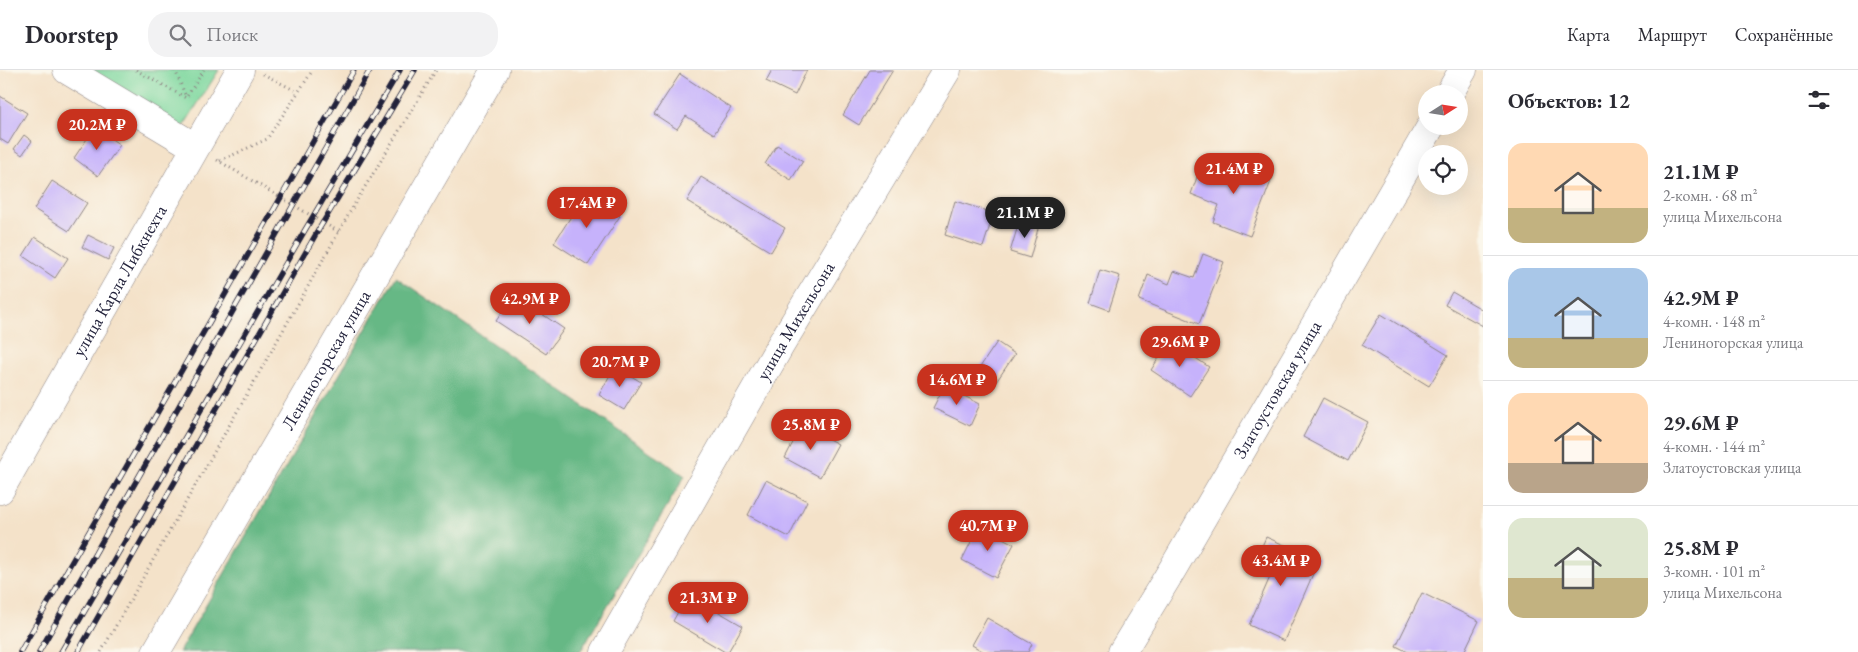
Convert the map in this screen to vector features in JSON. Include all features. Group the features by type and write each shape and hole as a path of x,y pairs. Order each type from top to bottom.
{"street":[{"path":"67,70 204,152"},
{"name":"улица Карла Либкнехта","path":"0,490 204,152 240,70"},
{"name":"Лениногорская улица","path":"156,652 495,70"},
{"name":"улица Михельсона","path":"605,652 780,346 947,70"},
{"path":"1454,85 1463,70"},
{"name":"Златоустовская улица","path":"1122,652 1426,135"}],"path":[{"path":"136,70 186,98"},
{"path":"175,70 186,98"},
{"path":"186,98 204,70"},
{"path":"256,70 298,92"},
{"path":"219,161 267,139 313,70"},
{"path":"101,652 339,232 436,70"},
{"path":"204,152 339,232"}],"green space":[{"path":"86,70 219,70 181,130"},
{"path":"396,277 685,476 580,652 179,652"}],"building":[{"path":"772,70 807,70 795,95 766,81"},
{"path":"870,70 893,70 859,125 843,115"},
{"path":"680,74 731,108 714,134 686,116 677,129 654,114"},
{"path":"0,96 27,113 8,144 0,139"},
{"path":"95,127 120,145 98,176 74,158"},
{"path":"24,135 32,141 22,155 14,149"},
{"path":"777,145 803,161 791,180 765,164"},
{"path":"1234,161 1273,176 1250,236 1213,222 1219,205 1191,194 1201,166 1228,176"},
{"path":"701,177 785,228 771,252 687,201"},
{"path":"52,181 87,203 69,231 34,209"},
{"path":"586,193 620,216 588,265 554,243"},
{"path":"955,201 994,213 983,247 945,235"},
{"path":"1020,219 1039,225 1030,258 1010,252"},
{"path":"88,235 114,248 108,260 82,247"},
{"path":"35,237 68,258 55,278 23,256"},
{"path":"1203,254 1224,262 1199,324 1139,300 1148,275 1169,284 1174,271 1194,278"},
{"path":"1100,270 1120,276 1109,310 1090,303"},
{"path":"1452,292 1483,310 1483,326 1445,305"},
{"path":"514,295 564,329 546,354 496,321"},
{"path":"1381,314 1448,355 1429,386 1362,345"},
{"path":"1170,341 1209,367 1190,396 1151,370"},
{"path":"997,342 1015,354 992,388 974,376"},
{"path":"615,366 641,382 624,410 599,395"},
{"path":"944,386 980,404 970,426 933,408"},
{"path":"1323,398 1368,422 1348,461 1303,437"},
{"path":"802,425 838,444 820,477 785,458"},
{"path":"766,480 807,501 789,537 748,515"},
{"path":"979,526 1014,544 996,578 962,560"},
{"path":"1266,537 1319,560 1284,641 1249,625 1270,577 1252,569"},
{"path":"1422,593 1479,621 1464,652 1408,652 1396,646"},
{"path":"688,594 743,626 728,652 673,621"},
{"path":"987,618 1032,644 1028,652 984,652 972,645"}],"railway":[{"path":"20,652 354,70"},
{"path":"39,652 370,70"},
{"path":"61,652 305,230 400,70"},
{"path":"78,652 316,234 415,70"}]}
